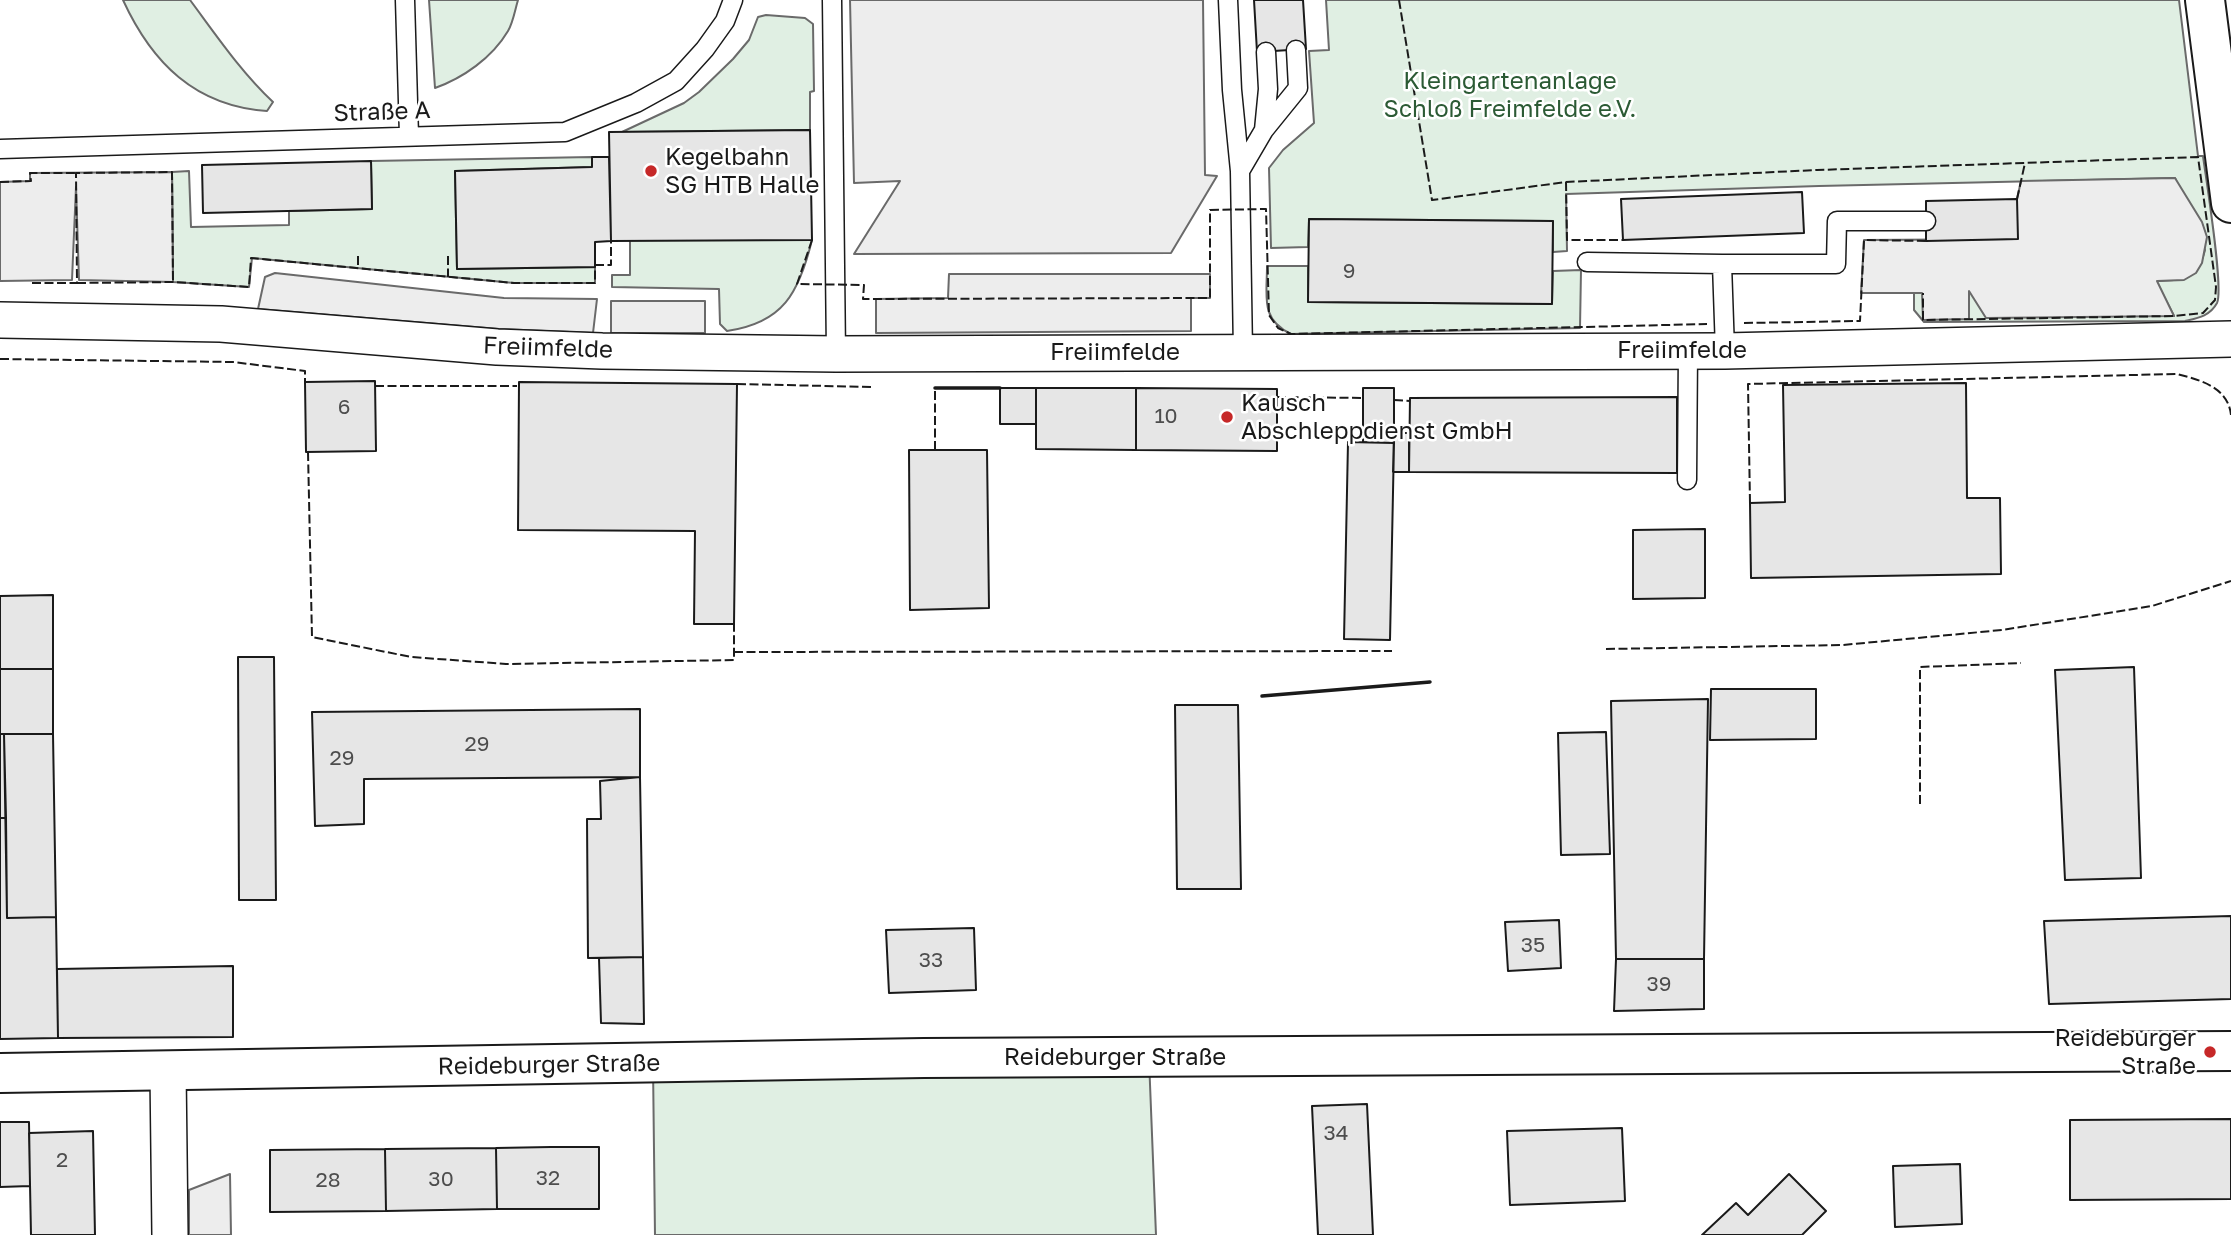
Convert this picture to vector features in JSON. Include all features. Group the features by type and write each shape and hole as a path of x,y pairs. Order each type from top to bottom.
{"street":[{"path":"2205,0 2231,200"},
{"name":"Freiimfelde","path":"0,320 221,324 497,347 836,354 1725,351 2231,338"},
{"name":"Reideburger Straße","path":"0,1073 924,1058 2231,1051"},
{"path":"167,1072 170,1235"}],"lane":[{"path":"405,0 409,136"},
{"name":"Straße A","path":"0,149 565,132 636,103 676,81 725,21 733,0"},
{"path":"832,0 836,354"},
{"path":"1228,0 1231,90 1240,171 1243,352"},
{"path":"1240,171 1264,130 1298,88 1296,50"},
{"path":"1264,130 1268,89 1266,52"},
{"path":"1587,262 1836,264 1837,221 1926,221"},
{"path":"1722,264 1725,351"},
{"path":"1687,480 1688,350"}],"green space":[{"path":"123,0 190,0 240,66 273,102 267,111 218,100 179,77 148,43"},
{"path":"429,0 518,0 510,28 494,50 466,73 435,88"},
{"name":"Kleingartenanlage Schloß Freimfelde e.V.","path":"1326,0 2179,0 2198,156 2203,156 2214,233 2219,294 2217,303 2207,314 2185,321 1924,322 1914,310 1914,293 1923,293 1969,319 1969,290 2174,316 2156,281 2188,277 2198,268 2205,250 2175,178 1566,194 1567,251 1553,252 1553,221 1309,219 1308,247 1271,248 1269,168 1283,150 1314,123 1309,51 1329,50"},
{"path":"766,15 805,18 813,24 814,91 810,92 810,130 622,132 684,103 699,92 749,40 758,17"},
{"path":"592,157 592,167 455,171 457,269 595,267 595,283 514,283 252,258 249,287 173,282 172,172 189,171 191,227 289,225 289,211 372,209 371,161"},
{"path":"630,240 812,240 801,275 786,302 762,321 727,331 720,324 719,289 612,287 612,275 630,275"},
{"path":"1267,266 1308,266 1308,302 1552,304 1553,271 1581,270 1580,328 1291,334 1274,321 1267,306"},
{"path":"1149,1059 1156,1235 655,1235 653,1065"}],"shaded area":[{"path":"850,0 1203,0 1205,175 1217,176 1171,253 854,254 900,181 854,183"},
{"path":"172,172 173,282 79,280 76,187 72,280 0,281 0,182 30,181 30,173"},
{"path":"2175,178 2202,222 2207,237 2202,263 2196,273 2184,280 2157,281 2174,316 1986,318 1969,291 1969,319 1923,320 1922,293 1861,293 1864,240 2017,239 2017,199 2021,181"},
{"path":"275,273 504,298 597,299 593,333 499,329 258,309 265,277"},
{"path":"949,274 1210,274 1210,298 1191,298 1191,331 876,333 876,299 948,298"},
{"path":"611,301 705,301 705,333 611,333"},
{"path":"230,1174 231,1235 189,1235 189,1190"}],"building":[{"path":"1254,0 1303,0 1306,49 1257,52"},
{"path":"810,130 812,240 611,241 609,132"},
{"path":"592,157 609,157 611,241 595,242 595,267 457,269 455,171 592,167"},
{"path":"371,161 372,209 203,213 202,165"},
{"path":"1802,192 1804,233 1623,240 1621,199"},
{"path":"2017,199 2018,239 1926,241 1926,201"},
{"path":"1309,219 1553,221 1552,304 1308,302"},
{"path":"375,381 376,451 306,452 305,382"},
{"path":"519,382 737,384 734,624 694,624 695,531 518,530"},
{"path":"1966,383 1967,498 2000,498 2001,574 1751,578 1750,503 1785,502 1783,385"},
{"path":"1000,388 1036,388 1036,424 1000,424"},
{"path":"1036,388 1136,388 1136,450 1036,449"},
{"path":"1136,388 1277,389 1277,451 1136,450"},
{"path":"1363,388 1394,388 1394,443 1363,442"},
{"path":"1677,397 1677,473 1409,472 1410,398"},
{"path":"1394,433 1409,433 1409,472 1393,472"},
{"path":"1348,442 1394,443 1390,640 1344,639"},
{"path":"909,450 987,450 989,608 910,610"},
{"path":"1705,529 1705,598 1633,599 1633,530"},
{"path":"53,595 53,669 0,669 0,596"},
{"path":"238,657 274,657 276,900 239,900"},
{"path":"2134,667 2141,878 2065,880 2055,670"},
{"path":"0,669 53,669 53,734 0,734"},
{"path":"1711,689 1816,689 1816,739 1710,740"},
{"path":"1708,699 1704,959 1616,959 1611,701"},
{"path":"1175,705 1238,705 1241,889 1177,889"},
{"path":"640,709 640,777 364,779 364,824 315,826 312,712"},
{"path":"1606,732 1610,854 1561,855 1558,733"},
{"path":"0,734 4,734 6,818 0,818"},
{"path":"4,734 53,734 56,917 7,918"},
{"path":"640,777 643,957 588,958 587,819 601,819 600,781"},
{"path":"0,818 6,818 7,918 56,917 58,1038 0,1039"},
{"path":"2231,916 2231,999 2049,1004 2044,921"},
{"path":"1559,920 1561,968 1508,971 1505,922"},
{"path":"974,928 976,990 889,993 886,930"},
{"path":"643,957 644,1024 601,1023 599,958"},
{"path":"1616,959 1704,959 1704,1009 1614,1011"},
{"path":"233,966 233,1037 58,1038 57,969"},
{"path":"1367,1104 1373,1235 1318,1235 1312,1106"},
{"path":"2231,1119 2231,1199 2070,1200 2070,1120"},
{"path":"0,1122 29,1122 30,1186 0,1187"},
{"path":"1622,1128 1625,1201 1510,1205 1507,1131"},
{"path":"93,1131 95,1235 31,1235 29,1133"},
{"path":"599,1147 599,1209 497,1209 496,1148"},
{"path":"496,1148 497,1209 386,1211 385,1149"},
{"path":"385,1149 386,1211 270,1212 270,1150"},
{"path":"1960,1164 1962,1224 1895,1227 1893,1166"},
{"path":"1789,1174 1826,1211 1802,1235 1702,1235 1736,1203 1748,1215"}],"fence":[{"path":"1399,0 1432,200 1566,182 2198,157 2216,287 2215,300 2203,313 2174,316 1923,320 1923,293"},
{"path":"2017,199 2025,163"},
{"path":"32,283 77,283 76,173 172,172 173,282"},
{"path":"0,182 31,181 30,173 76,173"},
{"path":"1566,182 1567,240 1623,240"},
{"path":"812,240 797,284 864,285 863,299 1210,298 1210,210 1266,209 1269,315 1278,328 1291,334 1707,324"},
{"path":"1744,323 1860,321 1864,240 1926,241"},
{"path":"595,265 611,265 611,241"},
{"path":"358,256 358,268"},
{"path":"448,256 448,277"},
{"path":"77,283 173,282 249,287 251,258 514,283 595,283 595,267"},
{"path":"0,359 233,362 305,371 305,382"},
{"path":"1750,503 1748,384 2177,374 2203,382 2219,391 2229,405 2231,415"},
{"path":"737,384 872,387"},
{"path":"375,386 517,386"},
{"path":"935,388 935,450"},
{"path":"1277,397 1363,398"},
{"path":"1394,400 1410,401"},
{"path":"308,452 312,637 411,657 506,664 734,660 734,624"},
{"path":"1606,649 1843,645 2002,630 2152,606 2231,581"},
{"path":"734,652 1392,651"},
{"path":"1920,804 1920,667 2021,663"}],"wall":[{"path":"935,388 1000,388"},
{"path":"1262,696 1430,682"}],"place":[{"name":"Kegelbahn SG HTB Halle","path":"651,171"},
{"name":"Kausch Abschleppdienst GmbH","path":"1227,417"},
{"name":"Reideburger Straße","path":"2210,1052"}]}
